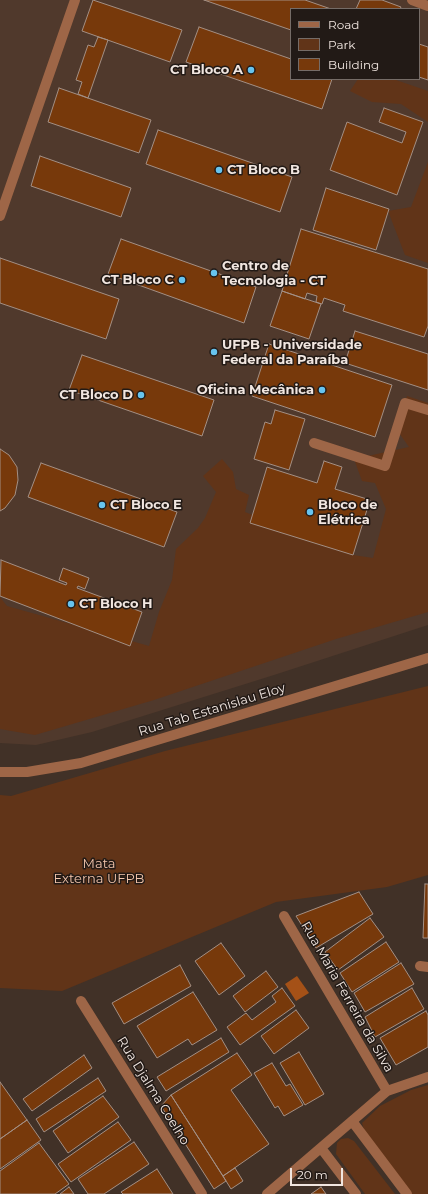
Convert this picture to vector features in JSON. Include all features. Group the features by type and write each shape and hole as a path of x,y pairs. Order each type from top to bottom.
{"street":[{"path":"0,216 75,0"},
{"path":"412,0 428,6"},
{"path":"314,443 385,466 405,403 428,410"},
{"name":"Rua Tab Estanislau Eloy","path":"0,772 27,772 81,763 428,658"},
{"name":"Rua Maria Ferreira da Silva","path":"284,916 387,1091"},
{"name":"Rua Djalma Coelho","path":"81,1001 202,1194"},
{"path":"267,1194 387,1091 428,1077"},
{"path":"352,1122 407,1194"},
{"path":"321,1148 356,1194"}],"shaded area":[{"name":"UFPB - Universidade Federal da Paraíba","path":"0,0 428,0 428,625 92,732 36,745 0,743"},
{"path":"297,976 309,993 296,1001 285,984"}],"green space":[{"path":"357,80 396,80 428,91 428,122 401,104 372,102 350,91"},
{"path":"428,162 428,263 405,255 388,211 411,207"},
{"path":"407,396 428,403 428,612 336,639 154,700 35,735 0,729 0,597 7,606 149,646 159,612 172,580 176,549 198,528 205,518 216,492 203,476 222,459 233,472 236,489 249,495 245,512 353,555 373,558 386,509 375,483 362,481 354,459 409,447 397,430"},
{"name":"Mata Externa UFPB","path":"428,686 428,875 387,887 276,902 62,991 0,988 0,795 11,796 165,751"},
{"path":"428,1085 428,1194 412,1194 365,1133 362,1123 380,1106 411,1090"},
{"path":"348,1138 354,1141 395,1194 365,1194 336,1154 337,1143 341,1139"}],"building":[{"path":"93,0 182,30 170,62 82,31"},
{"path":"204,0 305,0 328,8 290,8 290,30"},
{"path":"360,0 382,0 401,7 400,8 356,8"},
{"name":"CT Bloco A","path":"199,27 290,59 290,80 332,80 322,109 186,62"},
{"path":"98,37 108,40 88,98 78,94 82,82 76,80 88,45 94,47"},
{"path":"420,44 428,47 428,80 420,77"},
{"path":"59,88 151,120 139,153 48,122"},
{"path":"384,108 423,122 397,195 330,170 347,122 402,143 406,132 379,122"},
{"name":"CT Bloco B","path":"158,130 292,177 280,212 146,164"},
{"path":"40,156 131,188 121,217 31,186"},
{"path":"326,188 389,209 376,250 313,230"},
{"path":"301,229 428,269 428,326 424,337 343,311 345,305 324,298 322,304 316,302 317,296 307,293 305,299 282,291"},
{"name":"CT Bloco C","path":"121,239 256,287 244,323 108,274"},
{"path":"0,258 119,299 106,339 0,303"},
{"path":"282,291 321,304 309,339 270,326"},
{"path":"355,331 428,354 428,390 345,363"},
{"name":"Oficina Mecânica","path":"269,344 392,385 375,437 252,396"},
{"name":"CT Bloco D","path":"82,355 214,400 202,436 69,390"},
{"path":"275,410 305,419 289,470 254,459 265,422 271,424"},
{"path":"0,449 9,455 17,467 18,480 15,495 5,508 0,511"},
{"name":"Bloco de Elétrica","path":"324,461 342,467 335,489 370,500 353,555 250,523 267,467 317,483"},
{"name":"CT Bloco E","path":"41,463 177,512 164,547 28,497"},
{"name":"CT Bloco H","path":"1,560 66,585 67,583 59,580 63,568 89,578 85,589 78,586 77,588 142,612 130,646 0,596"},
{"path":"425,884 428,884 428,938 423,938"},
{"path":"359,892 373,914 316,948 296,916"},
{"path":"370,918 384,937 338,970 325,952"},
{"path":"386,942 399,962 352,992 340,973"},
{"path":"221,943 245,976 219,995 195,961"},
{"path":"401,963 414,984 365,1012 354,993"},
{"path":"180,965 191,986 124,1024 112,1003"},
{"path":"266,971 278,987 245,1012 233,996"},
{"path":"282,988 295,1006 240,1045 227,1027 246,1013 252,1020 276,1002 272,996"},
{"path":"412,988 424,1009 375,1037 365,1017"},
{"path":"193,992 217,1030 192,1045 188,1039 157,1058 137,1026"},
{"path":"296,1010 309,1028 274,1054 261,1036"},
{"path":"426,1011 428,1015 428,1047 396,1065 380,1038"},
{"path":"221,1038 229,1052 166,1091 157,1077"},
{"path":"299,1052 324,1094 305,1105 280,1063"},
{"path":"237,1053 252,1075 231,1090 269,1144 223,1176 171,1095"},
{"path":"84,1055 92,1068 32,1111 23,1099"},
{"path":"272,1063 286,1086 290,1084 303,1105 284,1116 278,1106 275,1108 254,1073"},
{"path":"98,1078 106,1091 44,1132 36,1119"},
{"path":"0,1082 27,1120 0,1139"},
{"path":"171,1095 226,1181 214,1189 161,1106"},
{"path":"103,1096 119,1117 68,1153 53,1131"},
{"path":"27,1120 41,1140 0,1169 0,1139"},
{"path":"118,1122 131,1140 71,1182 58,1164"},
{"path":"134,1142 149,1164 104,1194 88,1194 78,1179"},
{"path":"39,1143 69,1184 55,1194 0,1194 0,1171"},
{"path":"235,1168 243,1181 231,1189 223,1176"},
{"path":"157,1169 173,1194 123,1194 121,1192"},
{"path":"69,1187 74,1194 60,1194"},
{"path":"321,1187 326,1194 311,1194"}],"place":[{"name":"CT Bloco A","path":"251,70"},
{"name":"CT Bloco B","path":"219,170"},
{"name":"Centro de Tecnologia - CT","path":"214,273"},
{"name":"CT Bloco C","path":"182,280"},
{"name":"UFPB - Universidade Federal da Paraíba","path":"214,352"},
{"name":"Oficina Mecânica","path":"322,390"},
{"name":"CT Bloco D","path":"141,395"},
{"name":"CT Bloco E","path":"102,505"},
{"name":"Bloco de Elétrica","path":"310,512"},
{"name":"CT Bloco H","path":"71,604"}]}
